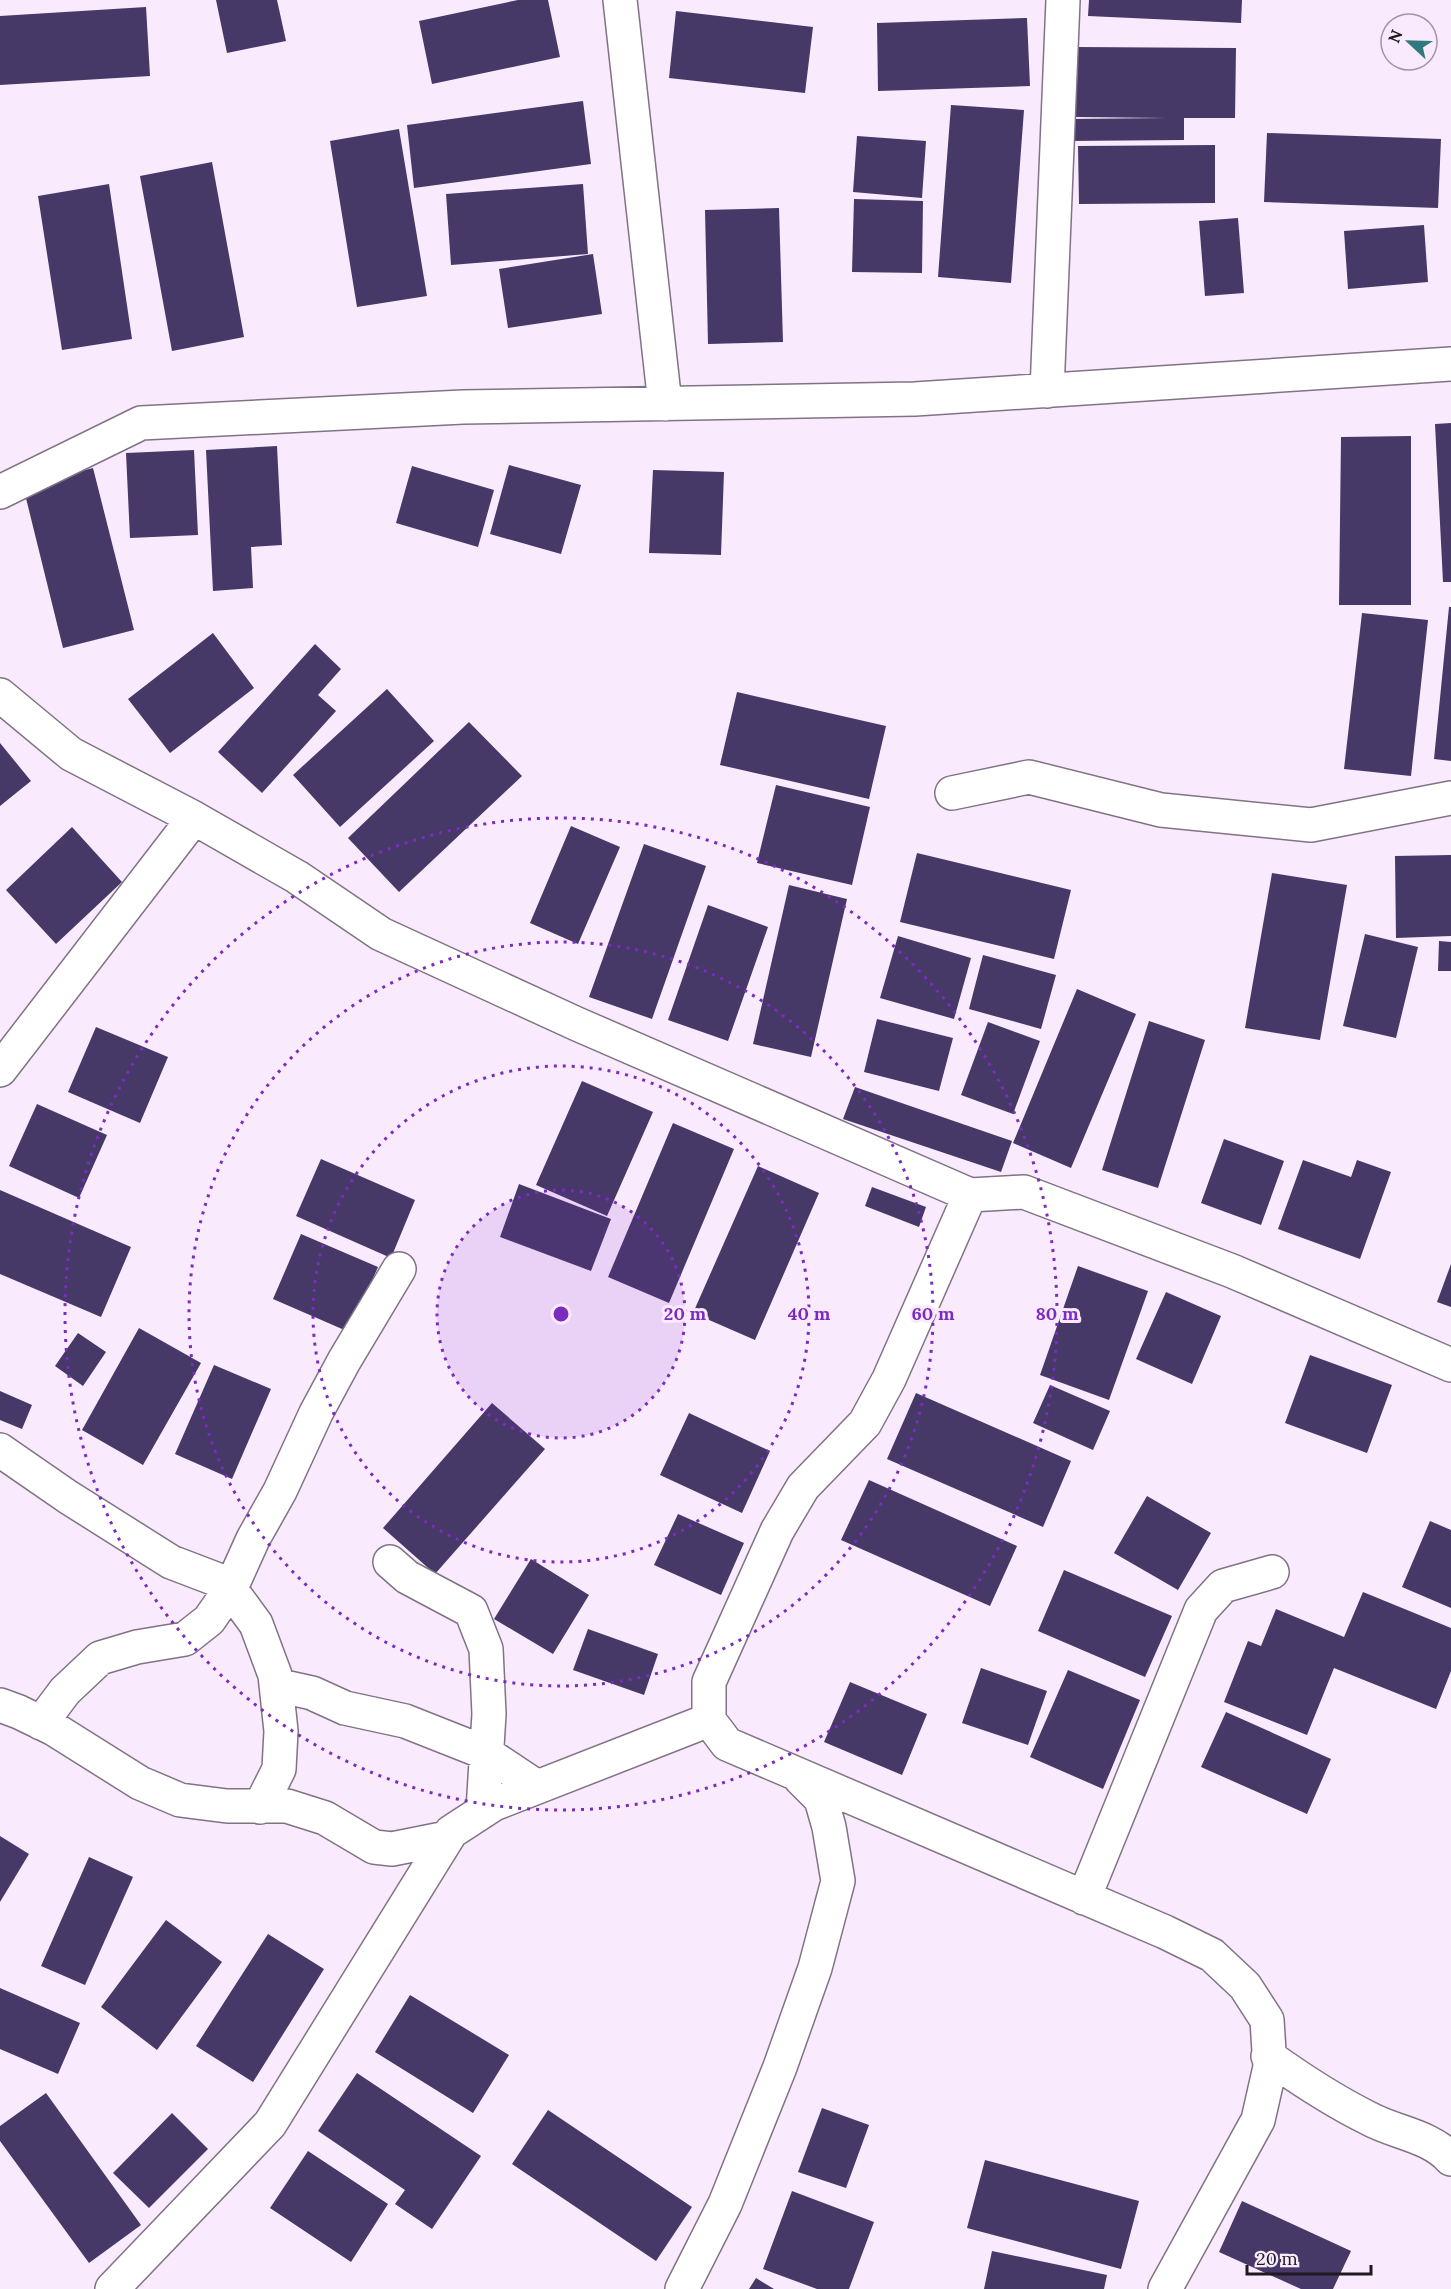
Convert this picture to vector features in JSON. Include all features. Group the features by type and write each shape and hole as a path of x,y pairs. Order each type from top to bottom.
{"street":[{"path":"620,0 664,404"},
{"path":"1047,391 1063,0"},
{"path":"0,492 141,423 463,407 915,399 1451,364"},
{"path":"0,695 71,754 194,818 297,877 381,934 588,1029 970,1195 1024,1192 1232,1271 1451,1365"},
{"path":"952,793 1029,777 1161,810 1311,825 1451,798"},
{"path":"0,1070 194,818"},
{"path":"970,1195 888,1379 865,1423 803,1487 777,1531 709,1682 709,1720 727,1744 1165,1932 1212,1955 1245,1986 1267,2020 1270,2067 1258,2120 1165,2289"},
{"path":"41,1723 64,1691 100,1658 137,1647 185,1639 209,1620 230,1590 253,1539 280,1491 316,1413 344,1361 399,1269"},
{"path":"0,1450 68,1497 171,1562 226,1583 256,1624 275,1675 281,1731 279,1769 260,1807"},
{"path":"390,1562 407,1577 471,1611 486,1649 489,1714 483,1810"},
{"path":"1084,1898 1201,1610 1223,1586 1272,1572"},
{"path":"276,1685 312,1693 345,1708 405,1721 486,1753 537,1787"},
{"path":"0,1705 54,1729 140,1783 180,1800 227,1806 287,1806 325,1818 374,1847 392,1849 447,1838"},
{"path":"112,2289 270,2124 451,1832 494,1804 709,1720"},
{"path":"682,2289 725,2204 780,2067 815,1968 838,1881 829,1827 821,1799 799,1776"},
{"path":"1269,2056 1309,2085 1370,2120 1413,2135 1443,2150 1451,2159"}],"building":[{"path":"216,0 277,0 286,41 227,53"},
{"path":"518,0 548,0 560,57 432,84 419,21"},
{"path":"1089,0 1242,0 1241,23 1088,16"},
{"path":"146,7 150,76 0,85 0,16"},
{"path":"676,11 813,27 805,93 669,78"},
{"path":"1027,18 1030,86 878,91 877,23"},
{"path":"1076,47 1236,48 1235,118 1184,118 1184,140 1067,141 1067,119 1167,118 1076,117"},
{"path":"583,101 591,164 414,188 407,125"},
{"path":"951,105 1024,110 1011,283 938,277"},
{"path":"399,129 427,296 357,307 330,141"},
{"path":"1267,133 1441,139 1438,208 1264,202"},
{"path":"857,136 926,141 922,198 853,192"},
{"path":"1215,145 1215,203 1079,204 1078,146"},
{"path":"212,162 244,337 172,351 140,176"},
{"path":"109,184 132,339 62,350 38,196"},
{"path":"583,184 588,254 451,265 446,194"},
{"path":"854,199 923,201 922,273 852,272"},
{"path":"779,208 783,342 708,344 705,210"},
{"path":"1238,218 1244,293 1205,296 1199,221"},
{"path":"1424,225 1428,282 1348,289 1344,231"},
{"path":"593,254 602,314 508,328 499,269"},
{"path":"1451,423 1451,582 1443,582 1435,424"},
{"path":"1411,436 1411,605 1339,605 1341,437"},
{"path":"277,446 282,545 251,547 253,588 213,591 206,450"},
{"path":"194,450 198,535 130,538 126,453"},
{"path":"509,465 581,485 561,554 490,534"},
{"path":"412,466 494,490 478,547 396,523"},
{"path":"93,468 134,630 63,648 23,486"},
{"path":"653,470 724,472 721,555 649,553"},
{"path":"1449,607 1451,607 1451,761 1434,759"},
{"path":"1362,613 1428,620 1411,776 1344,769"},
{"path":"213,633 254,688 170,753 128,699"},
{"path":"315,644 341,669 318,695 336,711 262,793 218,752"},
{"path":"387,689 434,741 340,827 293,775"},
{"path":"737,692 886,726 869,799 720,765"},
{"path":"469,722 522,776 399,892 348,838"},
{"path":"0,743 31,781 0,806"},
{"path":"776,785 870,807 852,885 757,863"},
{"path":"571,826 620,847 578,944 530,923"},
{"path":"72,827 122,882 56,944 6,890"},
{"path":"644,844 706,866 652,1019 589,997"},
{"path":"917,853 1071,890 1054,959 900,922"},
{"path":"1451,855 1451,936 1396,938 1395,856"},
{"path":"1272,873 1347,885 1320,1040 1245,1028"},
{"path":"789,885 847,899 811,1057 753,1044"},
{"path":"708,905 768,927 728,1041 668,1020"},
{"path":"1365,934 1418,947 1396,1038 1343,1026"},
{"path":"898,936 971,958 954,1019 880,998"},
{"path":"1439,941 1451,942 1451,971 1438,971"},
{"path":"983,955 1056,975 1041,1029 969,1009"},
{"path":"1077,989 1136,1014 1071,1168 1013,1143"},
{"path":"877,1019 953,1038 939,1091 864,1072"},
{"path":"1149,1021 1205,1040 1158,1188 1102,1170"},
{"path":"988,1022 1040,1041 1013,1114 961,1095"},
{"path":"96,1027 168,1057 140,1123 68,1092"},
{"path":"582,1081 653,1112 607,1216 536,1185"},
{"path":"855,1087 1012,1141 1001,1172 843,1119"},
{"path":"37,1104 107,1135 79,1198 9,1166"},
{"path":"673,1123 734,1149 669,1303 608,1277"},
{"path":"1224,1139 1284,1161 1261,1225 1201,1203"},
{"path":"321,1159 415,1200 391,1258 296,1216"},
{"path":"1303,1160 1351,1177 1357,1160 1391,1172 1360,1259 1278,1229"},
{"path":"758,1166 819,1193 755,1340 693,1313"},
{"path":"519,1184 611,1219 591,1271 500,1237"},
{"path":"872,1187 926,1207 919,1227 865,1206"},
{"path":"0,1190 131,1247 101,1317 0,1274"},
{"path":"301,1234 378,1267 349,1332 273,1299"},
{"path":"1451,1264 1451,1307 1437,1302"},
{"path":"1078,1266 1148,1291 1109,1400 1040,1375"},
{"path":"1166,1292 1221,1316 1192,1384 1136,1359"},
{"path":"139,1328 201,1363 143,1465 82,1430"},
{"path":"78,1333 106,1352 83,1386 55,1366"},
{"path":"1310,1355 1392,1385 1367,1453 1285,1423"},
{"path":"214,1365 271,1389 232,1479 175,1454"},
{"path":"1050,1385 1110,1411 1093,1450 1033,1423"},
{"path":"0,1391 32,1405 22,1429 0,1420"},
{"path":"916,1393 1071,1461 1043,1527 887,1459"},
{"path":"492,1403 545,1449 435,1574 383,1528"},
{"path":"689,1413 770,1451 742,1513 660,1475"},
{"path":"869,1480 1017,1546 990,1606 841,1540"},
{"path":"1147,1496 1211,1533 1178,1590 1114,1553"},
{"path":"678,1514 744,1543 721,1595 654,1565"},
{"path":"1430,1521 1451,1530 1451,1608 1402,1587"},
{"path":"531,1559 589,1595 553,1654 494,1619"},
{"path":"1064,1570 1172,1616 1145,1677 1038,1631"},
{"path":"1363,1592 1451,1628 1451,1671 1436,1709 1334,1668 1307,1735 1224,1702 1248,1641 1261,1646 1276,1609 1344,1637"},
{"path":"588,1629 658,1654 644,1695 573,1670"},
{"path":"981,1668 1047,1691 1028,1745 962,1723"},
{"path":"1068,1670 1140,1700 1103,1789 1030,1757"},
{"path":"850,1682 927,1714 902,1775 824,1742"},
{"path":"1226,1712 1331,1759 1307,1814 1201,1767"},
{"path":"0,1836 29,1854 0,1902"},
{"path":"89,1857 133,1877 85,1985 41,1966"},
{"path":"166,1920 222,1962 157,2050 101,2007"},
{"path":"268,1934 324,1969 253,2082 196,2046"},
{"path":"0,1988 80,2023 58,2074 0,2049"},
{"path":"410,1995 509,2055 473,2113 375,2052"},
{"path":"357,2073 481,2156 432,2229 395,2204 405,2190 318,2131"},
{"path":"46,2093 141,2225 89,2263 0,2141 0,2126"},
{"path":"822,2108 869,2125 846,2188 798,2172"},
{"path":"548,2110 692,2207 656,2261 512,2164"},
{"path":"172,2113 208,2149 149,2208 113,2173"},
{"path":"308,2151 388,2204 351,2262 270,2208"},
{"path":"985,2160 1139,2201 1121,2269 967,2228"},
{"path":"792,2191 874,2222 849,2289 817,2289 763,2269"},
{"path":"1242,2201 1351,2251 1333,2289 1301,2289 1219,2252"},
{"path":"992,2251 1107,2275 1104,2289 984,2289"},
{"path":"756,2278 774,2289 749,2289"}]}
